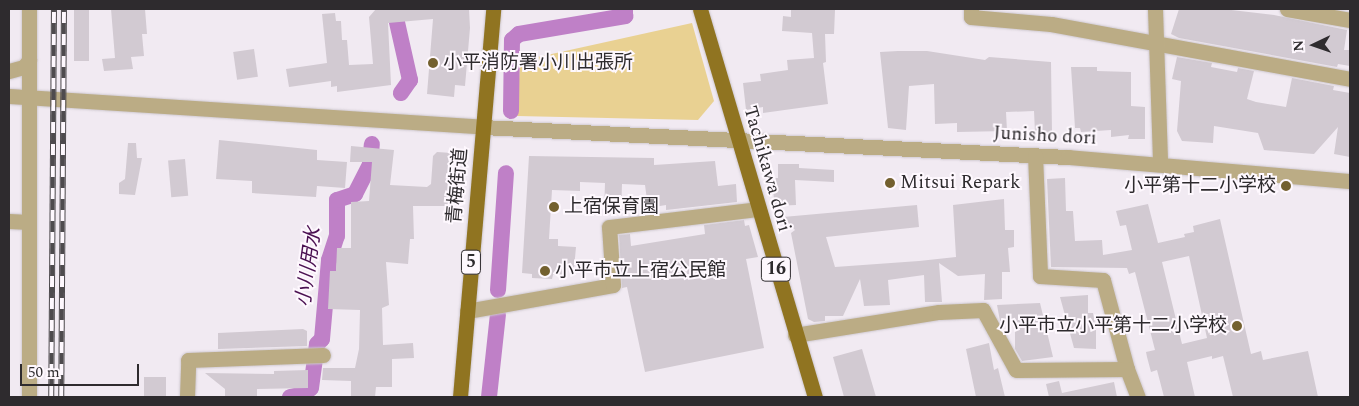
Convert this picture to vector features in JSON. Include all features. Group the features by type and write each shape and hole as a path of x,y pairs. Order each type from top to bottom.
{"main road":[{"name":"青梅街道","path":"460,397 493,9"},
{"name":"Tachikawa dori","path":"700,9 795,335 815,397"}],"street":[{"path":"28,397 29,9"},
{"path":"971,9 971,17 1051,24 1156,46 1350,79"},
{"path":"1155,9 1160,163"},
{"path":"1287,9 1350,20"},
{"path":"9,71 24,67 30,60"},
{"name":"Junisho dori","path":"9,96 483,128 1035,155 1160,163 1350,181"},
{"path":"1035,155 1040,276 1103,280 1127,370 1138,397"},
{"path":"467,311 613,285 609,227 758,209"},
{"path":"9,221 29,222"},
{"path":"795,335 939,312 983,310 1016,370 1127,370"},
{"path":"187,397 188,360 316,355"}],"shaded area":[{"path":"692,23 714,101 698,120 517,116 520,61"}],"building":[{"path":"74,9 89,9 89,61 74,61"},
{"path":"111,9 145,9 147,34 142,34 144,56 131,57 133,69 104,71 102,59 115,58"},
{"path":"376,9 469,9 470,28 465,86 455,85 454,97 427,94 433,19 388,23 391,85 337,92 337,86 331,87 331,81 289,87 286,69 327,63 322,14 335,13 336,21 341,21 342,40 347,40 349,65 373,64 369,17"},
{"path":"791,9 835,10 834,34 825,34 826,62 823,63 828,104 763,113 763,107 746,110 743,83 761,81 760,74 788,70 787,60 814,58 812,33 782,31 783,16 791,17"},
{"path":"1179,9 1223,9 1274,15 1347,30 1344,50 1350,50 1350,66 1338,64 1337,67 1179,38 1171,34"},
{"path":"254,49 258,77 237,80 233,52"},
{"path":"927,51 985,60 989,57 1051,62 1052,133 1035,133 1034,111 1006,112 1007,131 957,132 957,123 935,124 934,84 909,86 906,130 888,128 880,52"},
{"path":"1177,57 1212,63 1211,67 1237,72 1238,68 1254,71 1247,99 1256,102 1286,107 1292,78 1334,86 1333,90 1350,93 1350,157 1334,154 1338,127 1314,154 1264,150 1258,133 1214,126 1213,143 1182,141 1177,131 1181,81 1172,79"},
{"path":"1071,67 1097,67 1097,71 1131,72 1131,106 1145,107 1145,139 1128,139 1129,135 1111,137 1111,130 1081,132 1080,128 1075,128"},
{"path":"219,140 317,150 317,160 347,162 345,188 317,186 316,197 252,193 252,181 216,179"},
{"path":"128,143 136,143 137,158 142,158 135,195 119,194 119,183 125,179"},
{"path":"351,146 394,150 390,185 427,187 431,184 433,156 437,152 452,153 448,206 413,206 414,239 410,239 408,264 386,262 389,305 382,308 383,345 413,343 414,358 392,359 392,387 376,387 375,397 351,397 351,381 322,380 323,368 355,368 359,349 360,310 328,309 330,271 336,271 337,248 351,248 351,202 369,201 372,162 350,162"},
{"path":"529,156 654,158 654,165 715,161 718,186 736,184 737,202 666,210 666,205 648,208 645,185 622,184 621,214 604,213 605,183 580,182 580,191 552,190 549,239 558,239 558,246 576,247 574,269 562,268 562,275 553,275 552,279 532,278 532,274 522,273"},
{"path":"185,159 188,196 171,197 168,160"},
{"path":"778,164 799,164 799,168 834,170 834,182 795,180 796,205 774,206 773,178 778,178"},
{"path":"1065,178 1066,211 1073,211 1075,241 1102,240 1103,255 1132,250 1126,225 1120,226 1116,211 1148,204 1158,243 1185,237 1184,234 1194,232 1193,226 1220,219 1251,354 1261,351 1263,360 1308,351 1318,397 1233,397 1223,356 1212,359 1212,356 1187,362 1195,397 1164,397 1157,370 1151,372 1147,357 1146,352 1155,350 1135,272 1129,274 1127,268 1051,267 1047,179","holes":["1189,256 1207,338 1182,344 1162,262"]},
{"path":"1004,199 1005,230 1014,230 1014,247 1008,248 1010,272 1002,272 1002,299 984,300 985,274 958,276 939,263 942,302 925,302 924,275 888,280 890,305 864,306 860,279 843,316 825,316 825,321 814,322 808,319 791,233 795,230 783,217 917,205 919,227 826,237 835,267 919,261 956,257 953,205"},
{"path":"744,220 745,226 749,225 758,257 746,259 764,348 645,372 627,287 622,288 619,235 630,234 631,246 705,234 704,225"},
{"path":"1088,295 1088,313 1093,313 1096,329 1096,349 1074,348 1060,297"},
{"path":"1040,303 1053,357 1022,361 1015,349 1015,320 1000,321 997,305"},
{"path":"303,329 307,331 307,346 218,349 218,333"},
{"path":"989,343 994,370 998,368 1005,397 976,397 966,349"},
{"path":"862,349 876,397 844,397 833,357"},
{"path":"308,370 308,388 257,389 257,397 225,397 225,389 205,373 274,374 274,371"},
{"path":"144,377 166,377 166,397 144,397"},
{"path":"1059,381 1062,393 1114,382 1117,397 1049,397 1046,384"}],"waterway":[{"path":"394,9 410,80 401,93"},
{"path":"511,111 512,40 519,34 625,16 625,9"},
{"name":"小川用水","path":"290,397 304,394 311,388 317,344 322,339 329,260 337,236 337,200 355,194 370,165 372,144"},
{"name":"小川用水","path":"498,290 506,173"},
{"name":"小川用水","path":"489,397 498,314"}],"railway":[{"path":"51,397 54,9"},
{"path":"61,397 64,9"}],"place":[{"name":"小平消防署小川出張所","path":"433,63"},
{"name":"Mitsui Repark","path":"890,183"},
{"name":"小平第十二小学校","path":"1286,186"},
{"name":"上宿保育園","path":"554,207"},
{"name":"小平市立上宿公民館","path":"545,271"},
{"name":"小平市立小平第十二小学校","path":"1237,326"}]}
